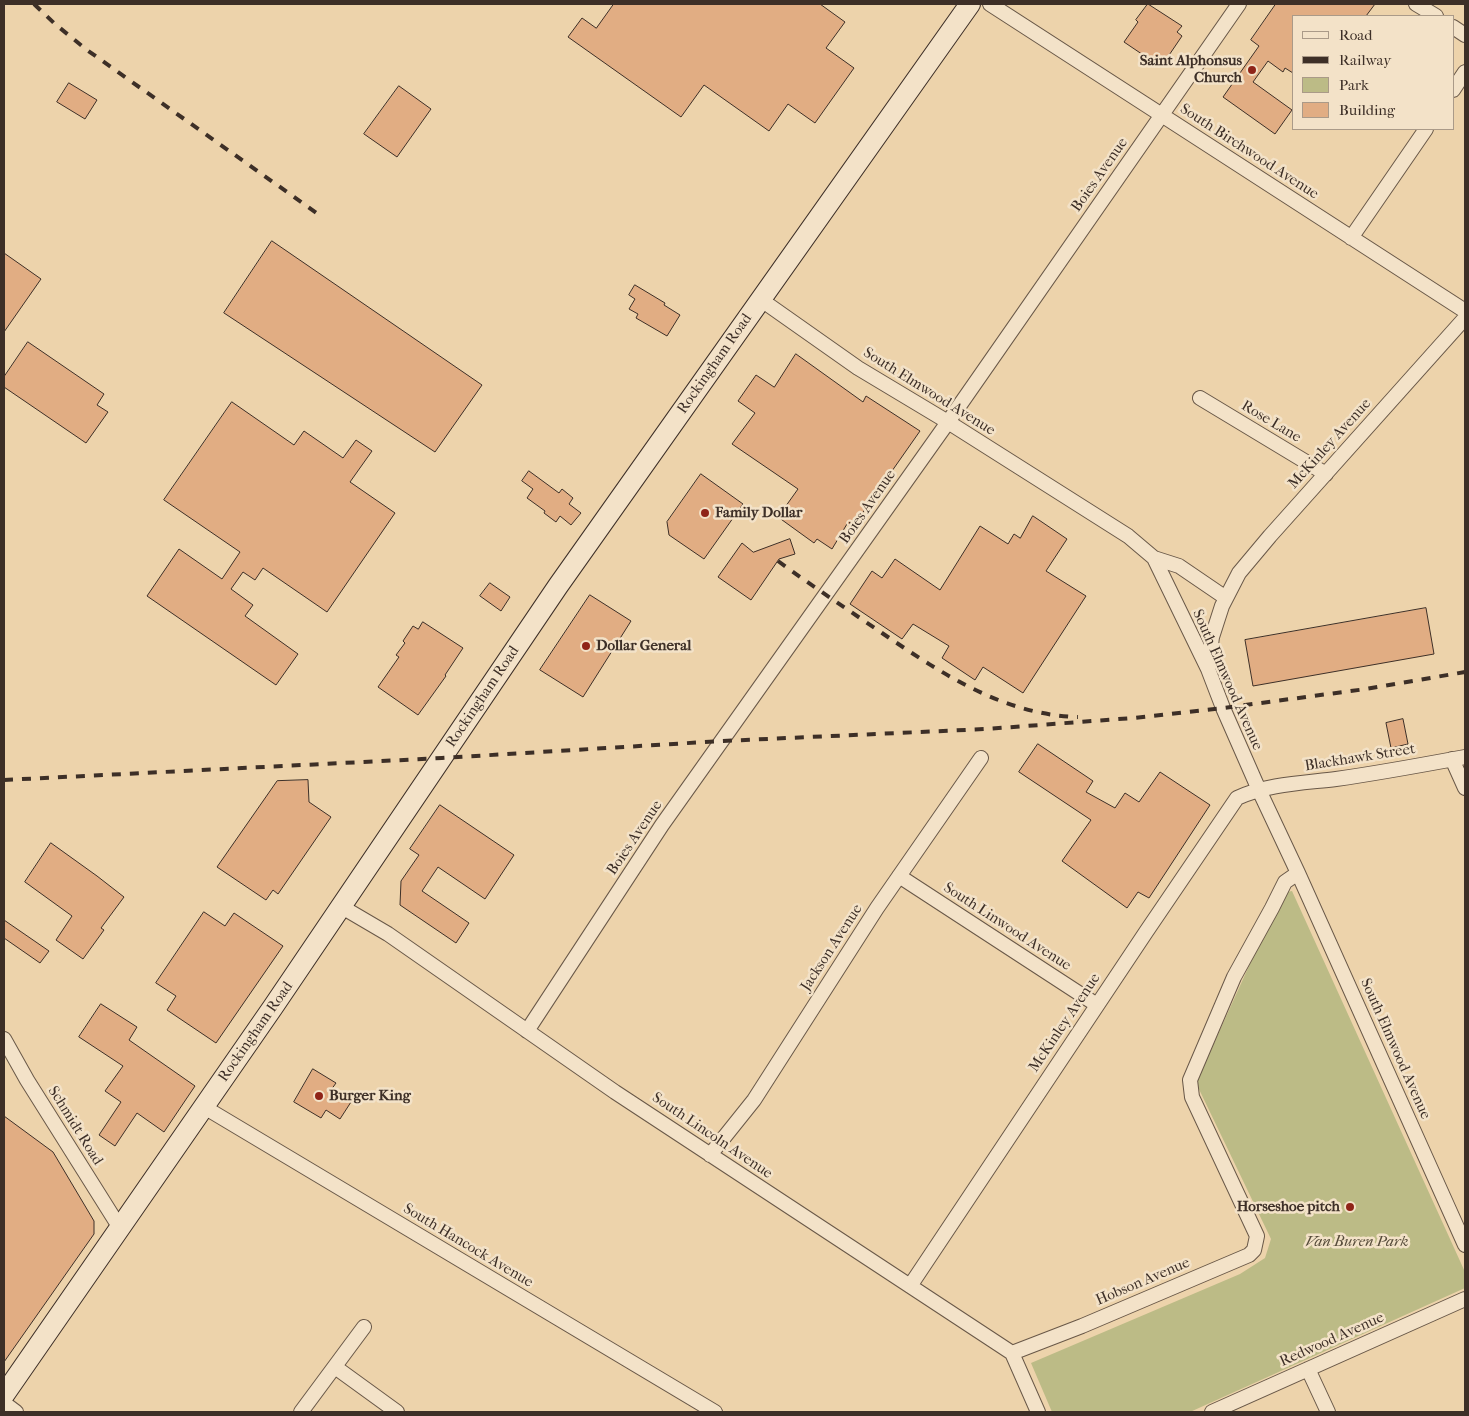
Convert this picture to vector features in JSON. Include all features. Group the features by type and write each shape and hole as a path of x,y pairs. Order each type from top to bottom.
{"street":[{"name":"Rockingham Road","path":"4,1395 342,907 553,593 760,299 839,192 970,4"},
{"name":"South Birchwood Avenue","path":"990,4 1465,311"},
{"name":"Boies Avenue","path":"527,1031 662,826 948,422 1239,4"},
{"path":"1416,4 1434,15"},
{"path":"1454,28 1465,35"},
{"path":"1454,88 1465,72"},
{"path":"1351,238 1425,130"},
{"name":"South Elmwood Avenue","path":"760,299 858,368 948,422 1128,536 1154,558 1208,669 1259,790 1465,1245"},
{"name":"McKinley Avenue","path":"1208,669 1212,637 1226,598 1239,574 1465,318"},
{"name":"Rose Lane","path":"1200,398 1326,474"},
{"path":"1154,558 1179,566 1226,598"},
{"name":"Jackson Avenue","path":"710,1155 754,1100 899,876 981,758"},
{"path":"1459,758 1465,788"},
{"name":"Blackhawk Street","path":"1259,790 1459,758"},
{"name":"McKinley Avenue","path":"910,1286 1237,798 1259,790"},
{"name":"Hobson Avenue","path":"1012,1353 1082,1326 1249,1255 1254,1250 1257,1236 1192,1097 1190,1080 1234,977 1285,882 1298,873"},
{"name":"South Linwood Avenue","path":"899,876 1097,1005"},
{"name":"South Lincoln Avenue","path":"342,907 388,934 710,1155 1012,1353"},
{"name":"Schmidt Road","path":"4,1039 27,1080 120,1228"},
{"name":"South Hancock Avenue","path":"204,1107 715,1412"},
{"name":"Redwood Avenue","path":"1212,1412 1465,1299"},
{"path":"301,1412 364,1327"},
{"path":"1012,1353 1038,1412"},
{"path":"335,1367 397,1412"},
{"path":"1308,1369 1328,1412"},
{"path":"4,1403 16,1412"}],"green space":[{"name":"Van Buren Park","path":"1292,891 1465,1272 1465,1288 1190,1412 1052,1412 1031,1363 1240,1274 1265,1258 1271,1239 1196,1083 1282,893"}],"building":[{"path":"614,4 820,4 845,22 826,48 854,68 815,123 788,104 769,131 704,85 681,117 568,37 582,18 596,28"},
{"path":"1148,4 1182,26 1177,32 1182,36 1161,67 1124,42 1138,22 1136,20"},
{"name":"Saint Alphonsus Church","path":"1276,4 1375,4 1367,15 1292,15 1292,72 1285,68 1283,72 1268,61 1253,82 1292,110 1275,134 1223,97 1259,46 1251,40"},
{"path":"69,83 97,100 85,119 57,102"},
{"path":"399,86 431,109 397,157 364,134"},
{"path":"272,241 482,385 435,452 224,313"},
{"path":"4,253 41,279 4,332"},
{"path":"635,285 665,303 664,305 680,315 667,336 636,318 638,314 629,309 635,299 629,295"},
{"path":"28,342 104,394 97,405 108,412 86,443 4,387 4,377"},
{"path":"796,354 863,402 866,396 920,431 852,528 847,524 832,549 817,539 814,543 778,517 798,489 732,444 755,413 738,401 756,375 774,387"},
{"path":"232,402 294,445 304,431 343,458 356,440 372,451 350,482 395,513 327,612 263,568 255,580 243,572 231,589 253,605 245,616 298,654 276,685 147,596 179,549 222,579 240,552 164,500"},
{"path":"529,471 559,493 562,489 573,498 569,504 581,513 571,525 560,516 556,522 527,498 533,489 522,481"},
{"name":"Family Dollar","path":"701,474 743,504 704,559 669,535 667,522"},
{"path":"1033,516 1067,539 1046,571 1086,596 1023,693 983,667 975,680 942,658 949,646 913,624 902,639 850,604 872,571 882,578 895,559 940,590 980,526 1008,544 1014,534 1020,538"},
{"path":"790,539 795,554 779,559 751,600 718,577 742,543 753,552"},
{"path":"490,583 510,597 501,611 480,596"},
{"name":"Dollar General","path":"590,595 631,621 583,697 540,670"},
{"path":"1426,608 1434,654 1253,686 1245,640"},
{"path":"423,622 463,648 418,715 378,687 399,657 396,655 405,643 403,641 413,626 418,629"},
{"path":"1403,719 1408,744 1391,748 1386,723"},
{"path":"1038,744 1093,781 1086,792 1115,808 1125,793 1139,802 1160,772 1210,805 1149,898 1138,892 1127,908 1062,861 1091,820 1019,772"},
{"path":"308,780 309,802 331,817 278,894 273,890 266,900 217,867 277,781"},
{"path":"440,805 514,855 485,899 438,867 422,891 469,923 456,943 400,905 401,881 419,855 410,849"},
{"path":"51,843 124,897 101,928 104,930 83,959 56,940 72,916 25,882"},
{"path":"204,912 225,926 234,913 283,946 216,1043 167,1010 176,996 156,983"},
{"path":"4,920 49,951 40,963 4,938"},
{"path":"101,1004 137,1027 129,1040 195,1086 164,1132 137,1113 115,1146 99,1135 121,1102 105,1091 123,1066 79,1037"},
{"name":"Burger King","path":"313,1069 336,1083 331,1090 351,1102 340,1119 326,1110 321,1118 294,1102"},
{"path":"4,1116 53,1152 94,1221 94,1234 4,1362"}],"railway":[{"path":"34,4 87,50 318,214"},
{"path":"778,561 904,648 950,677 999,700 1024,709 1078,717"},
{"path":"4,780 442,758 722,741 986,729 1133,718 1223,708 1366,689 1465,672"}],"place":[{"name":"Saint Alphonsus Church","path":"1252,70"},
{"name":"Family Dollar","path":"705,513"},
{"name":"Dollar General","path":"586,646"},
{"name":"Burger King","path":"319,1096"},
{"name":"Horseshoe pitch","path":"1350,1207"}]}
